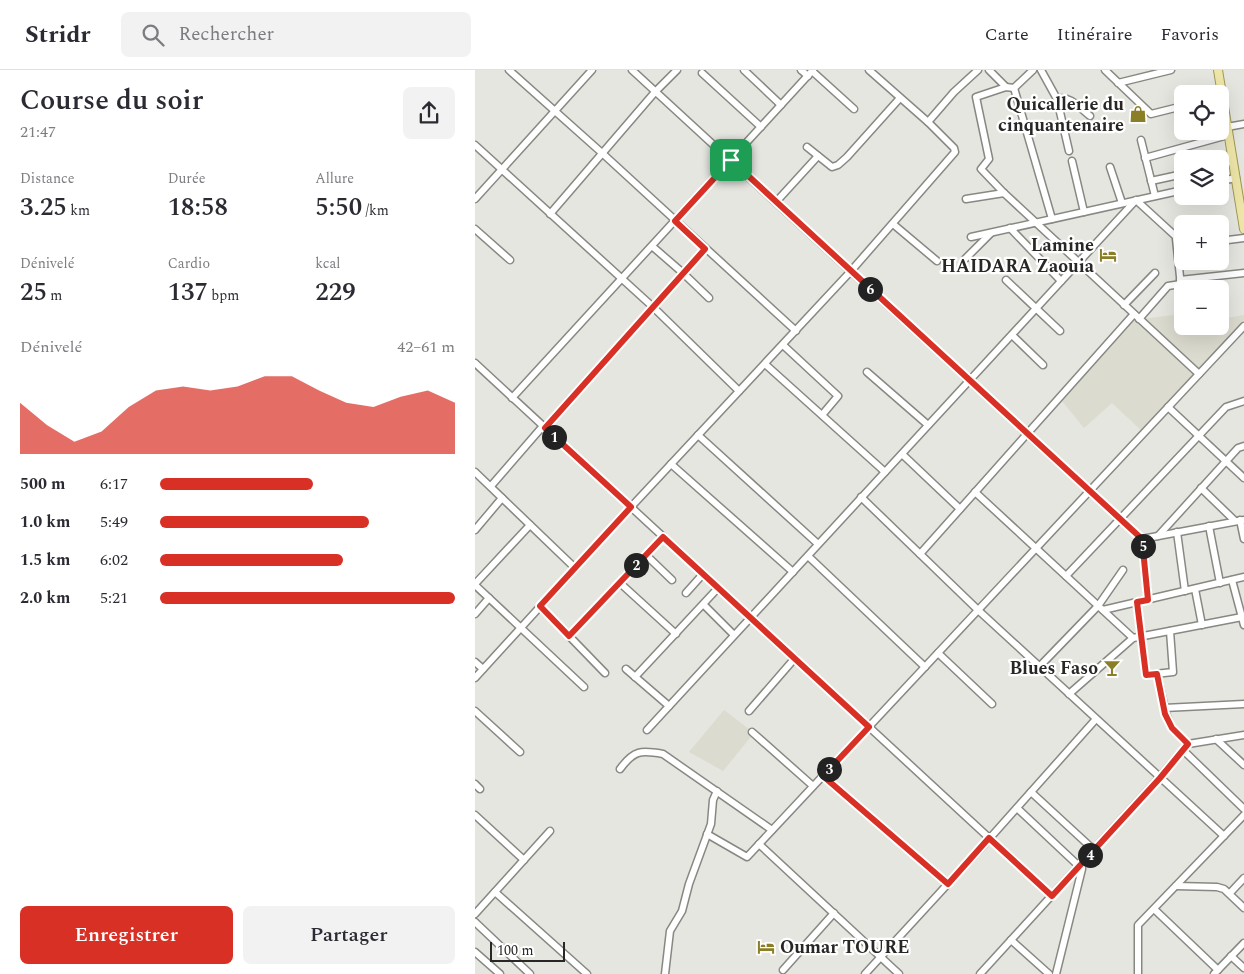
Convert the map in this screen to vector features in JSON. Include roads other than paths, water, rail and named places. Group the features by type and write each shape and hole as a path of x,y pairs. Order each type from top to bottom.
{"main road":[{"path":"1218,70 1220,85"},
{"path":"1229,137 1236,178 1241,192 1244,228"}],"street":[{"path":"509,70 602,152 796,331"},
{"path":"475,199 592,70"},
{"path":"632,70 1142,539 1148,600"},
{"path":"550,214 602,152 677,70"},
{"path":"745,70 781,105"},
{"path":"801,70 811,72 854,109"},
{"path":"475,678 851,271 955,152 954,148 928,122 869,70"},
{"path":"928,122 954,92 978,70"},
{"path":"989,70 1006,87"},
{"path":"1014,88 1033,70"},
{"path":"1041,70 1057,99 1069,151"},
{"path":"1105,70 1151,114 1174,108"},
{"path":"1118,83 1171,70"},
{"path":"512,398 811,72"},
{"path":"702,73 761,126"},
{"path":"1014,88 1006,87 976,97 975,99 989,158 981,169 1004,193 1199,374"},
{"path":"1014,88 1052,219"},
{"path":"1057,99 1062,97 1068,98 1089,116"},
{"path":"807,147 832,167 838,165 900,98"},
{"path":"1229,131 1244,124"},
{"path":"1141,140 1155,196"},
{"path":"1145,158 1200,140"},
{"path":"475,145 653,307 739,391"},
{"path":"777,202 818,156"},
{"path":"1072,160 1084,212"},
{"path":"1229,162 1233,161"},
{"path":"1110,167 1122,203"},
{"path":"1151,181 1174,176"},
{"path":"1229,180 1236,178"},
{"path":"971,237 1174,192"},
{"path":"966,199 1004,193"},
{"path":"1136,200 1174,236"},
{"path":"647,730 1136,200"},
{"path":"893,224 937,261"},
{"path":"1010,228 1061,281"},
{"path":"475,229 510,260"},
{"path":"965,259 992,232"},
{"path":"1229,240 1244,238"},
{"path":"653,246 709,298"},
{"path":"491,486 705,249"},
{"path":"1124,305 1155,273"},
{"path":"1194,280 1244,273"},
{"path":"1006,280 1060,331"},
{"path":"920,554 1136,316 1167,286 1174,284"},
{"path":"707,834 747,857 1244,326"},
{"path":"1012,335 1043,365"},
{"path":"783,345 838,396 822,415"},
{"path":"475,364 1052,896"},
{"path":"765,364 885,472"},
{"path":"867,372 928,425"},
{"path":"1066,576 1226,407 1244,401"},
{"path":"1168,407 1244,478"},
{"path":"698,435 818,544"},
{"path":"1157,536 1238,448 1244,446"},
{"path":"902,454 960,508"},
{"path":"671,464 793,572"},
{"path":"475,472 575,568"},
{"path":"1201,488 1240,521 1244,539"},
{"path":"975,492 1133,638"},
{"path":"861,497 1039,667 1224,836"},
{"path":"475,530 502,498"},
{"path":"1142,539 1240,521"},
{"path":"530,525 475,585 584,687"},
{"path":"1209,526 1220,583"},
{"path":"1177,532 1185,591"},
{"path":"569,636 663,537"},
{"path":"646,556 672,580"},
{"path":"808,556 925,666"},
{"path":"1039,667 1100,608 1123,570"},
{"path":"686,593 703,574"},
{"path":"1100,608 1148,600 1244,578"},
{"path":"1232,580 1242,609 1244,625"},
{"path":"620,582 675,634"},
{"path":"635,677 718,588"},
{"path":"1195,589 1202,625"},
{"path":"475,614 489,598"},
{"path":"1137,602 1146,675 1173,672 1169,631"},
{"path":"704,605 734,635"},
{"path":"540,606 605,673"},
{"path":"1069,694 1133,638 1242,617"},
{"path":"937,653 992,704"},
{"path":"749,711 795,658"},
{"path":"475,662 483,669"},
{"path":"626,669 669,706"},
{"path":"1157,674 1164,708 1172,728 1188,744"},
{"path":"1164,708 1244,704"},
{"path":"475,711 520,752"},
{"path":"865,974 1096,719"},
{"path":"752,732 813,786"},
{"path":"980,974 1160,778 1188,744 1244,735"},
{"path":"1216,739 1244,765"},
{"path":"1183,750 1244,809"},
{"path":"620,769 628,758 637,752 648,751 663,754 772,830"},
{"path":"823,776 948,884"},
{"path":"665,974 670,931 682,911 689,884 711,824 713,800 717,791"},
{"path":"1031,792 1094,850"},
{"path":"1017,808 1082,869 1056,974"},
{"path":"475,815 524,860"},
{"path":"1138,974 1138,925 1244,815"},
{"path":"475,914 550,830"},
{"path":"759,844 899,974"},
{"path":"1230,893 1244,878"},
{"path":"1176,886 1217,887 1224,889 1244,908"},
{"path":"495,892 587,974"},
{"path":"1154,909 1216,972 1244,942"},
{"path":"783,970 834,914"},
{"path":"475,922 530,974"},
{"path":"1011,940 1049,974"},
{"path":"475,952 500,974"},
{"path":"1231,956 1244,968"},
{"path":"985,968 992,974"}],"place":[{"name":"Quicallerie du cinquantenaire","path":"1138,114"},
{"name":"Lamine HAIDARA Zaouia","path":"1108,255"},
{"name":"Blues Faso","path":"1112,668"},
{"name":"Oumar TOURE","path":"766,947"}]}
